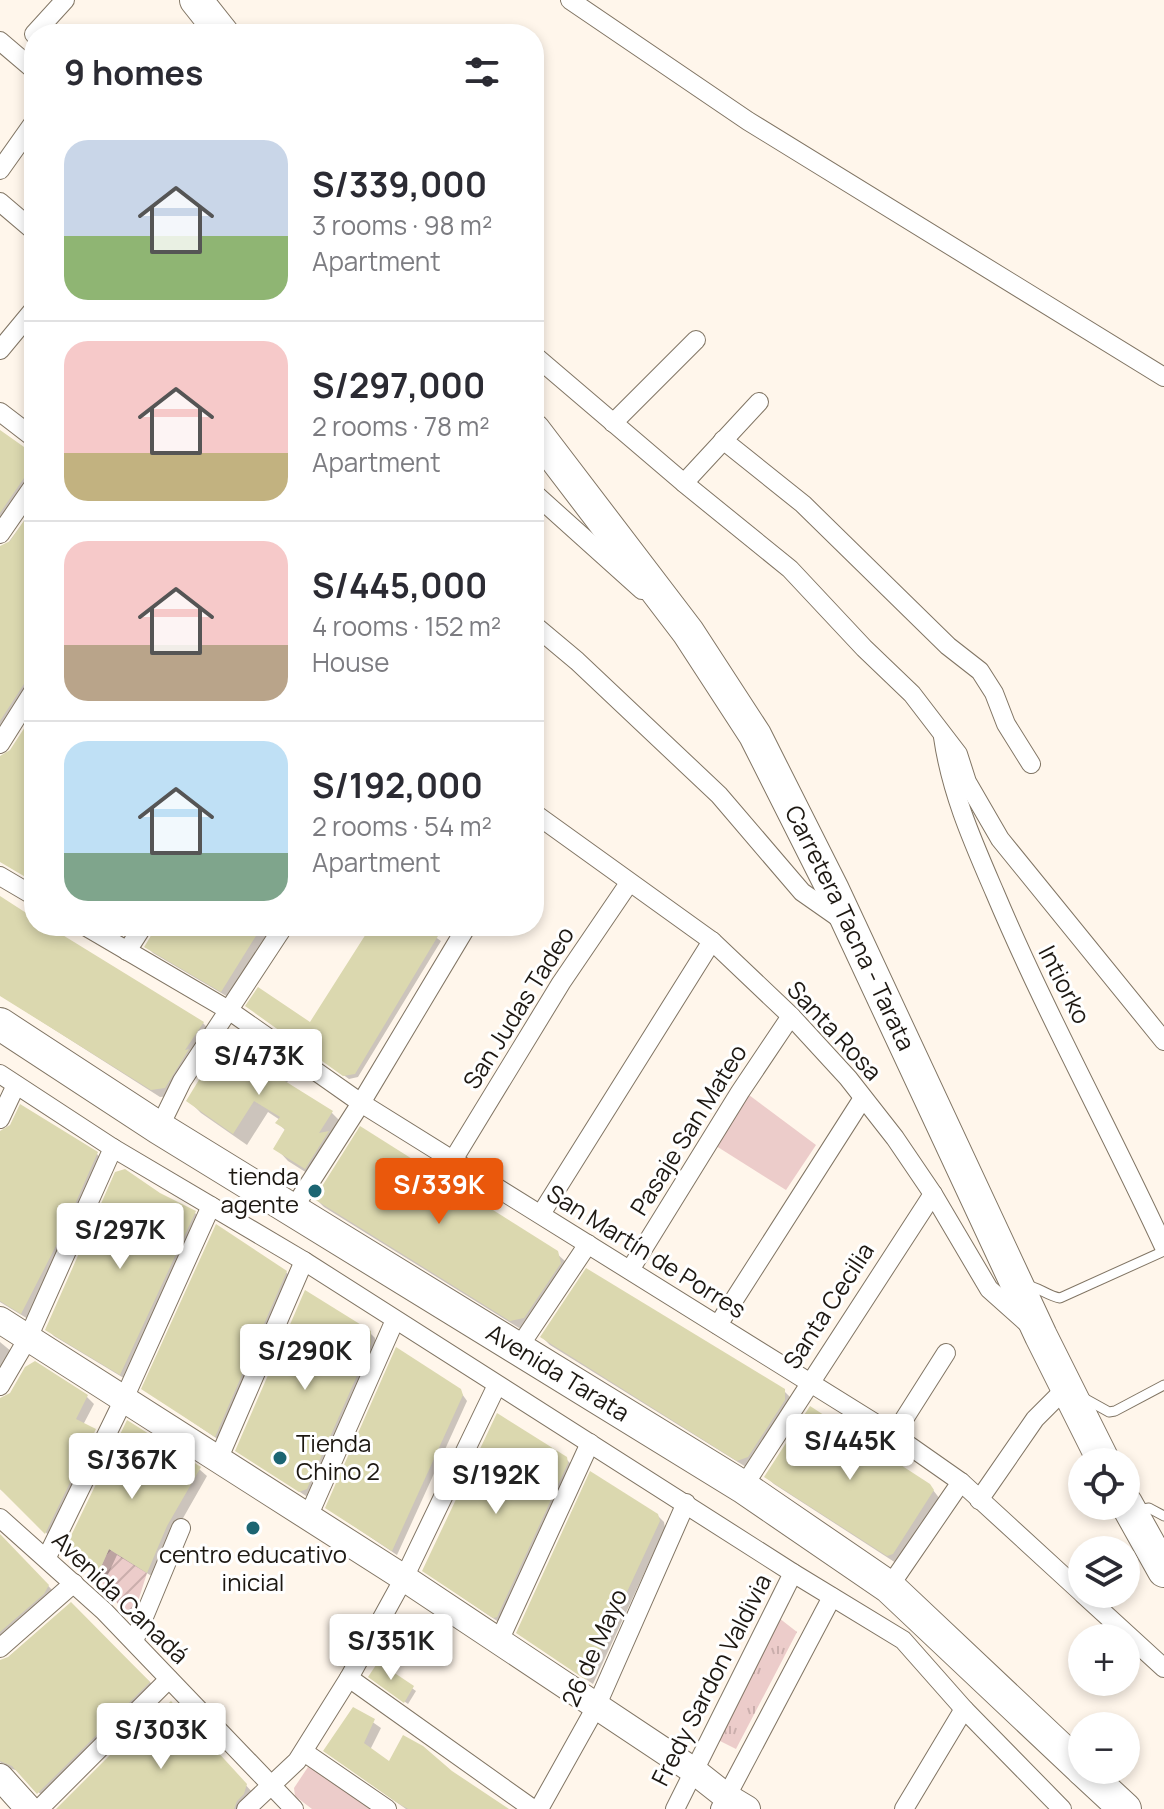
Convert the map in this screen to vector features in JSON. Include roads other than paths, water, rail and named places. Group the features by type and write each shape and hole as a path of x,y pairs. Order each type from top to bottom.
{"highway":[{"path":"196,0 215,24"},
{"name":"Carretera Tacna - Tarata","path":"544,443 688,632 755,735 1097,1448"},
{"name":"Avenida Tarata","path":"0,1024 159,1128 743,1487 889,1587 911,1627 1068,1758"},
{"path":"1135,1520 1164,1571"},
{"name":"Avenida Tarata","path":"1097,1784 1125,1809"}],"street":[{"path":"43,24 65,0"},
{"path":"570,0 748,121 1164,377"},
{"path":"0,41 24,62"},
{"path":"16,55 24,46"},
{"path":"0,170 24,136"},
{"path":"0,202 24,222"},
{"path":"0,350 24,321"},
{"path":"613,423 696,340"},
{"path":"544,364 790,569 912,694 958,754 967,782 1000,839 1164,1041"},
{"path":"684,483 759,402"},
{"path":"0,412 24,430"},
{"path":"723,440 803,504 948,646 980,671 994,693 1006,724 1031,764"},
{"path":"0,534 24,499"},
{"path":"544,502 688,632"},
{"path":"544,633 719,795 802,892 848,924"},
{"path":"0,744 24,706"},
{"name":"Intiorko","path":"943,737 948,772 960,808 1022,958 1164,1249"},
{"name":"Santa Rosa","path":"544,821 712,941 791,1016 895,1138 933,1194 989,1289 1041,1336"},
{"path":"0,876 24,890"},
{"name":"San Judas Tadeo","path":"453,1160 561,983 629,883"},
{"name":"San Martín de Porres","path":"102,936 230,1011 361,1103 894,1435 961,1482 1068,1581"},
{"path":"127,951 137,936"},
{"path":"159,1128 182,1081 278,936"},
{"path":"293,1209 461,936"},
{"path":"541,1214 712,941"},
{"name":"Pasaje San Mateo","path":"630,1270 791,1016"},
{"path":"0,1119 8,1080"},
{"name":"Avenida Tarata","path":"8,1080 113,1148 304,1261 832,1597 911,1627 964,1709 1062,1809"},
{"path":"718,1325 863,1098"},
{"path":"0,1386 28,1338 113,1148"},
{"name":"Santa Cecilia","path":"743,1487 933,1194"},
{"path":"47,1557 123,1401 211,1206"},
{"path":"517,1350 588,1244"},
{"path":"218,1460 304,1261"},
{"path":"0,1320 499,1641 694,1771 731,1805 832,1597"},
{"path":"308,1517 395,1320"},
{"path":"894,1435 946,1353"},
{"path":"246,1809 304,1752 349,1678 404,1578 497,1385"},
{"path":"979,1500 1035,1419 1066,1388"},
{"path":"499,1641 590,1443"},
{"path":"889,1587 961,1482"},
{"name":"26 de Mayo","path":"539,1809 596,1707 686,1503"},
{"name":"Avenida Canadá","path":"0,1518 47,1557 134,1641 294,1809"},
{"path":"134,1641 181,1528"},
{"name":"Fredy Sardon Valdivia","path":"675,1809 793,1573"},
{"path":"0,1648 74,1583"},
{"name":"San Martín de Porres","path":"1098,1608 1164,1668"},
{"path":"349,1678 533,1809"},
{"path":"39,1809 169,1679"},
{"path":"904,1809 964,1709"},
{"path":"304,1752 387,1809"},
{"path":"0,1777 29,1809"}],"lane":[{"path":"1017,1285 1033,1286 1060,1298 1164,1249"},
{"path":"1066,1388 1109,1412 1119,1410 1164,1385"},
{"path":"1140,1508 1149,1508 1164,1516"}],"place":[{"name":"tienda agente","path":"315,1191"},
{"name":"Tienda Chino 2","path":"280,1458"},
{"name":"centro educativo inicial","path":"253,1528"}]}
